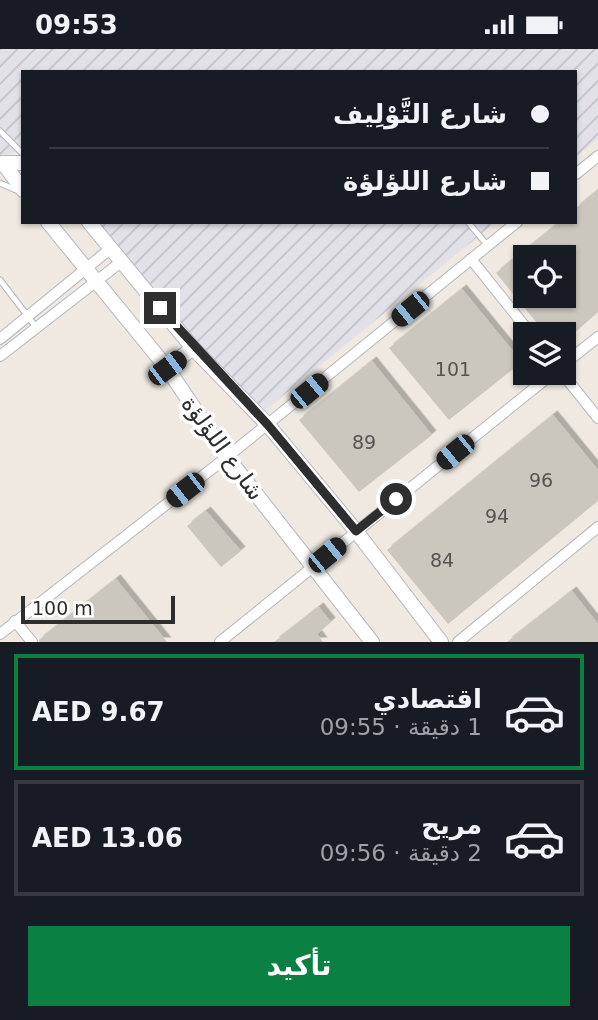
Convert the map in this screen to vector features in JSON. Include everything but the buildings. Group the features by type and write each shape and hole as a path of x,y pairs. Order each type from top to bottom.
{"street":[{"path":"577,173 598,156"},
{"path":"1,163 21,163"},
{"path":"1,163 21,189"},
{"name":"شارع اللؤلؤة","path":"50,224 167,368 227,457 372,642"},
{"name":"شارع اللؤلؤة","path":"91,224 193,348 268,425 356,531 441,642"},
{"path":"0,634 268,425 515,224"},
{"path":"0,338 110,249"},
{"path":"471,259 521,322"},
{"path":"0,356 121,262"},
{"path":"576,355 598,337"},
{"path":"167,368 193,348"},
{"path":"220,642 538,385"},
{"path":"572,385 598,418"},
{"path":"458,642 598,527"},
{"path":"15,621 32,642"}],"lane":[{"path":"0,131 21,152"},
{"path":"0,183 21,191"},
{"path":"470,224 488,246"},
{"path":"0,280 36,327"},
{"path":"0,288 9,292"}],"shaded area":[{"path":"0,49 598,49 598,139 577,156 577,70 21,70 21,150 0,157"},
{"path":"97,224 494,224 258,416"}],"route":[{"path":"160,308 193,348 268,425 356,531 396,499"}]}
